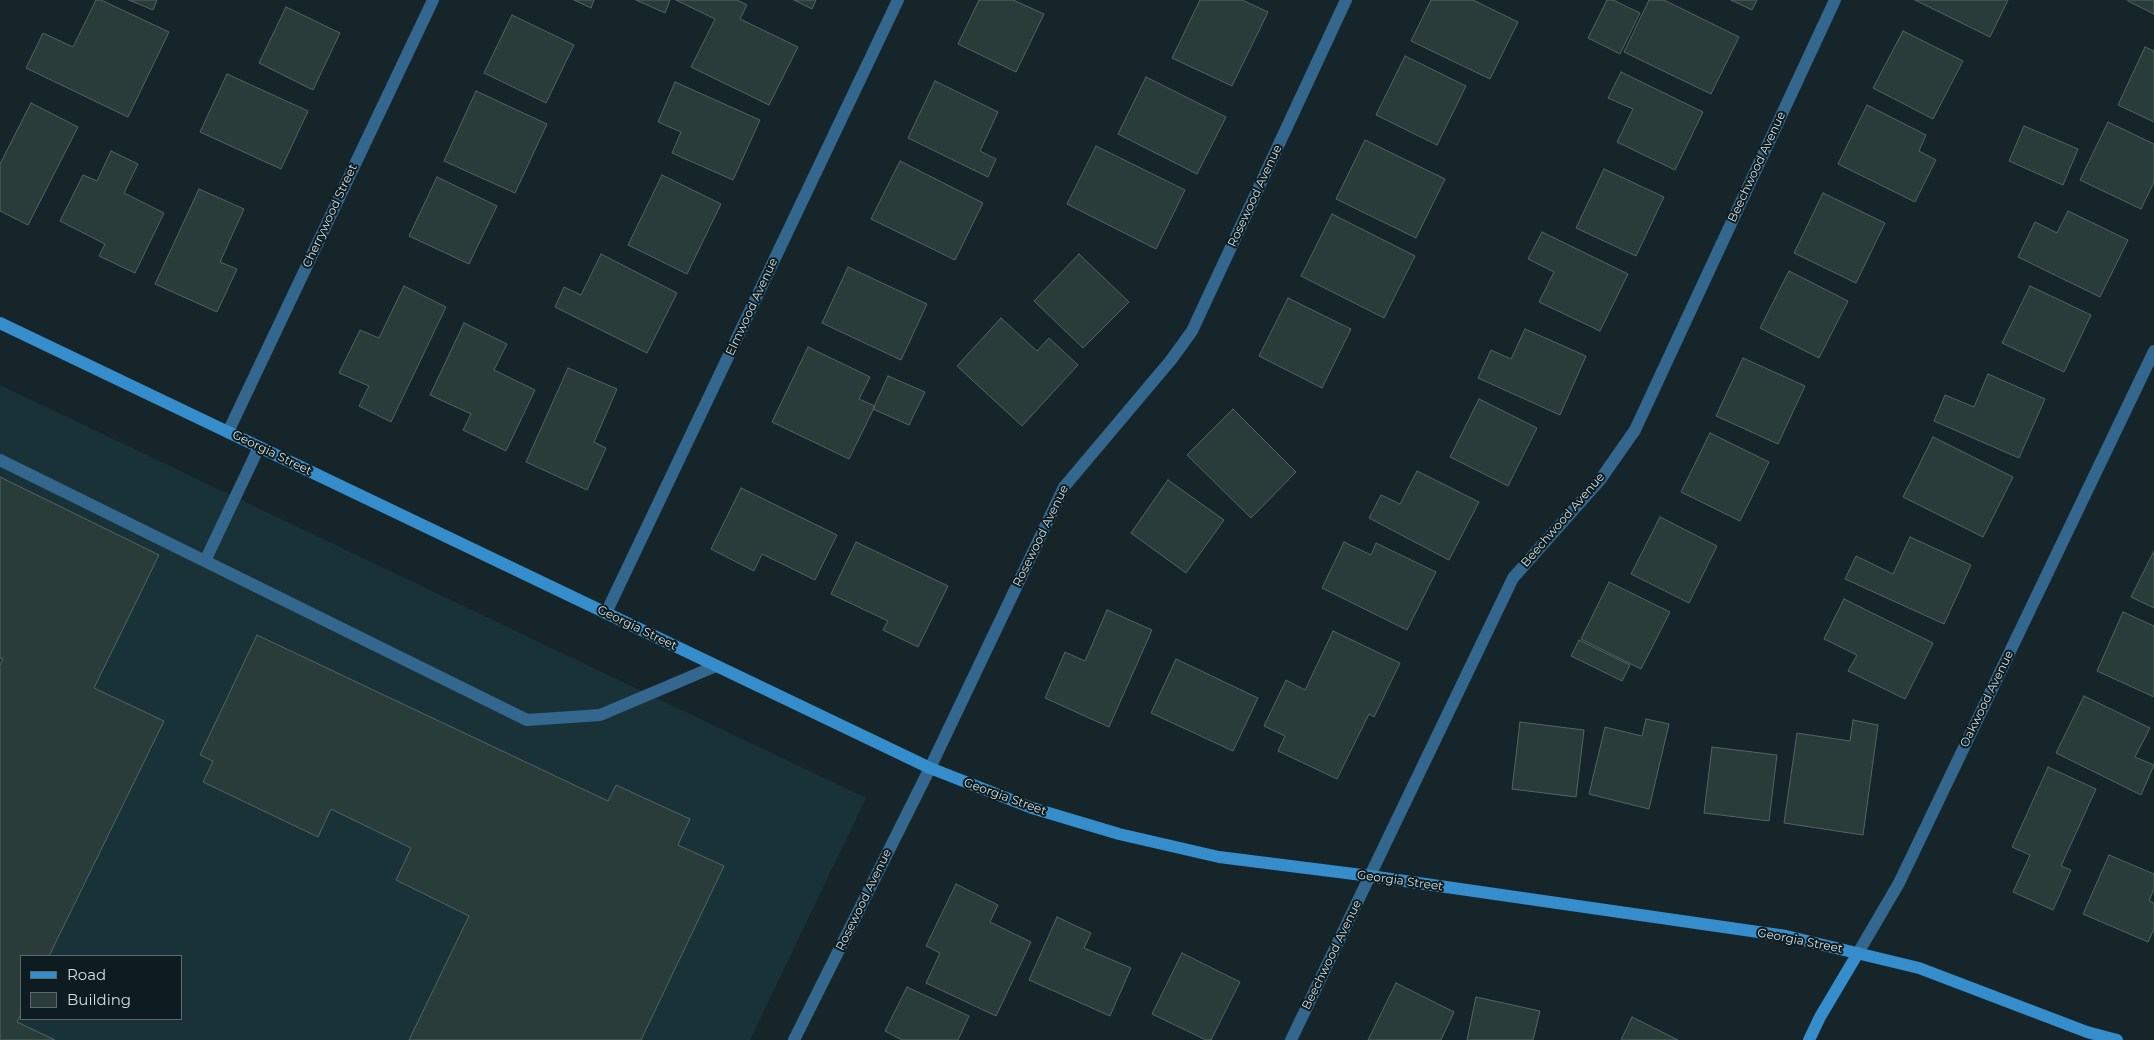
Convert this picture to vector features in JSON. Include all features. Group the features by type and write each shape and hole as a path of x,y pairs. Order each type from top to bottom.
{"main road":[{"name":"Georgia Street","path":"0,323 930,768 1032,808 1119,834 1219,857 1370,876 1786,936 1919,968 2092,1036 2117,1040"},
{"name":"Oakwood Avenue","path":"1809,1040 1858,953"}],"street":[{"name":"Cherrywood Street","path":"228,432 433,0"},
{"name":"Elmwood Avenue","path":"606,613 898,0"},
{"name":"Rosewood Avenue","path":"794,1040 930,768 1064,487 1171,360 1192,331 1346,0"},
{"name":"Beechwood Avenue","path":"1291,1040 1513,578 1600,480 1635,430 1835,0"},
{"name":"Oakwood Avenue","path":"1858,953 1899,883 2154,351"},
{"path":"204,561 259,447"},
{"path":"0,460 527,720 600,715 716,666"}],"shaded area":[{"path":"0,385 866,798 750,1040 0,1040"}],"building":[{"path":"96,0 101,0 169,32 128,117 26,68 43,33 73,47"},
{"path":"129,0 157,0 153,10"},
{"path":"574,0 594,0 591,8"},
{"path":"636,0 670,0 665,13"},
{"path":"676,0 737,0 747,5 740,19 798,47 769,105 691,67 715,19"},
{"path":"794,0 816,0 812,9"},
{"path":"979,0 1013,0 1044,14 1016,72 958,44"},
{"path":"1200,0 1242,0 1268,12 1232,86 1172,58"},
{"path":"1431,0 1473,0 1518,22 1490,79 1411,41"},
{"path":"1607,0 1613,0 1640,13 1620,54 1588,38"},
{"path":"1649,0 1664,0 1739,37 1711,94 1624,52"},
{"path":"1731,0 1757,0 1752,10"},
{"path":"1915,0 2008,0 1990,37"},
{"path":"2154,0 2154,14 2128,1"},
{"path":"286,7 340,33 313,90 259,63"},
{"path":"512,15 574,45 546,103 484,73"},
{"path":"1903,31 1963,61 1933,119 1873,88"},
{"path":"2145,47 2154,51 2154,122 2118,105"},
{"path":"1405,56 1466,86 1437,145 1376,115"},
{"path":"1621,72 1703,112 1675,170 1617,142 1633,109 1608,98"},
{"path":"227,74 308,111 281,169 200,132"},
{"path":"1146,77 1226,117 1197,174 1118,134"},
{"path":"935,81 998,112 980,151 996,159 988,177 908,138"},
{"path":"675,82 760,120 733,180 672,153 681,132 658,122"},
{"path":"476,91 547,124 515,193 444,161"},
{"path":"31,103 78,127 28,225 0,211 0,164"},
{"path":"1867,105 1926,135 1919,151 1936,160 1915,202 1838,164"},
{"path":"2108,122 2154,144 2154,182 2141,209 2080,180"},
{"path":"2024,126 2078,149 2063,185 2009,161"},
{"path":"1365,140 1445,179 1416,238 1336,199"},
{"path":"1096,146 1185,190 1156,249 1067,204"},
{"path":"111,151 138,164 124,193 164,213 135,273 99,256 105,244 60,221 83,175 97,181"},
{"path":"900,161 983,203 955,260 871,219"},
{"path":"1604,169 1664,197 1636,256 1576,228"},
{"path":"662,175 721,204 687,274 628,245"},
{"path":"437,177 497,206 469,264 409,236"},
{"path":"199,189 244,209 220,262 237,269 217,312 155,284"},
{"path":"1823,193 1885,223 1856,283 1794,253"},
{"path":"2068,211 2128,240 2100,297 2018,257 2035,222 2057,233"},
{"path":"1332,214 1415,256 1384,318 1301,276"},
{"path":"1542,232 1628,274 1600,331 1539,302 1554,272 1528,259"},
{"path":"601,254 677,293 647,353 555,307 564,287 581,295"},
{"path":"1079,254 1129,302 1083,348 1034,301"},
{"path":"848,267 927,304 901,360 822,323"},
{"path":"1789,271 1848,301 1819,358 1760,328"},
{"path":"404,286 446,307 391,422 359,406 369,386 339,373 360,330 379,338"},
{"path":"2030,286 2091,315 2064,372 2002,343"},
{"path":"1288,298 1351,329 1322,388 1259,356"},
{"path":"1001,318 1037,351 1049,338 1078,365 1022,426 957,366"},
{"path":"464,323 507,344 494,370 535,390 506,451 463,430 471,414 430,395"},
{"path":"1525,329 1586,356 1560,415 1478,378 1491,350 1511,359"},
{"path":"808,347 870,377 859,399 875,406 849,459 772,422"},
{"path":"1743,358 1805,386 1778,444 1716,416"},
{"path":"568,368 617,389 594,442 606,448 587,490 526,462"},
{"path":"1988,374 2045,399 2019,458 1934,421 1945,395 1974,407"},
{"path":"888,376 925,392 909,425 873,409"},
{"path":"1479,399 1537,428 1508,486 1450,457"},
{"path":"1233,409 1296,472 1251,518 1187,455"},
{"path":"1710,433 1769,462 1740,521 1681,492"},
{"path":"1933,437 2013,477 1983,537 1903,497"},
{"path":"1417,471 1479,502 1449,560 1369,518 1381,495 1400,504"},
{"path":"0,477 159,555 94,688 164,721 49,955 20,955 20,1016 17,1022 55,1040 0,1040 0,665 3,659 0,658"},
{"path":"1168,480 1224,520 1186,573 1131,533"},
{"path":"741,488 837,535 815,580 762,554 754,571 711,549"},
{"path":"1660,517 1717,546 1689,603 1631,574"},
{"path":"1910,537 1971,565 1944,624 1845,579 1856,556 1893,574"},
{"path":"856,542 948,586 918,647 883,630 888,621 831,594"},
{"path":"1344,542 1371,555 1376,543 1436,572 1407,630 1322,588"},
{"path":"2154,551 2154,608 2131,597"},
{"path":"1609,582 1670,612 1641,669 1581,639"},
{"path":"1844,599 1933,643 1905,699 1848,671 1857,655 1824,639"},
{"path":"1107,610 1152,630 1109,727 1045,698 1065,652 1085,661"},
{"path":"2123,612 2154,626 2154,697 2097,671"},
{"path":"1333,631 1400,663 1374,717 1369,714 1337,779 1278,751 1285,736 1264,726 1286,680 1305,690"},
{"path":"257,635 608,801 616,785 690,819 678,845 724,866 641,1040 409,1040 469,916 396,880 411,848 331,809 318,837 203,782 213,761 200,755"},
{"path":"1579,640 1630,665 1622,681 1571,656"},
{"path":"1176,659 1258,698 1233,751 1151,713"},
{"path":"2084,696 2150,728 2135,757 2154,765 2141,795 2056,753"},
{"path":"1646,719 1669,724 1649,809 1589,794 1605,727 1642,736"},
{"path":"1853,720 1878,725 1863,835 1784,823 1797,733 1850,741"},
{"path":"1520,722 1584,730 1576,797 1512,789"},
{"path":"1712,747 1777,755 1769,821 1704,813"},
{"path":"2048,767 2096,789 2061,866 2071,870 2053,910 2013,892 2030,855 2012,847"},
{"path":"2109,855 2154,874 2154,889 2149,901 2154,903 2154,929 2148,942 2083,914"},
{"path":"956,884 998,905 990,922 1031,942 996,1016 926,983 940,953 926,946"},
{"path":"1057,917 1091,933 1084,948 1131,968 1110,1016 1029,980"},
{"path":"1182,953 1240,982 1211,1040 1206,1040 1152,1014"},
{"path":"1396,983 1454,1012 1441,1040 1368,1040"},
{"path":"907,987 969,1016 958,1040 902,1040 885,1031"},
{"path":"1476,997 1540,1011 1533,1040 1467,1040"},
{"path":"1632,1017 1678,1040 1621,1040"}]}
